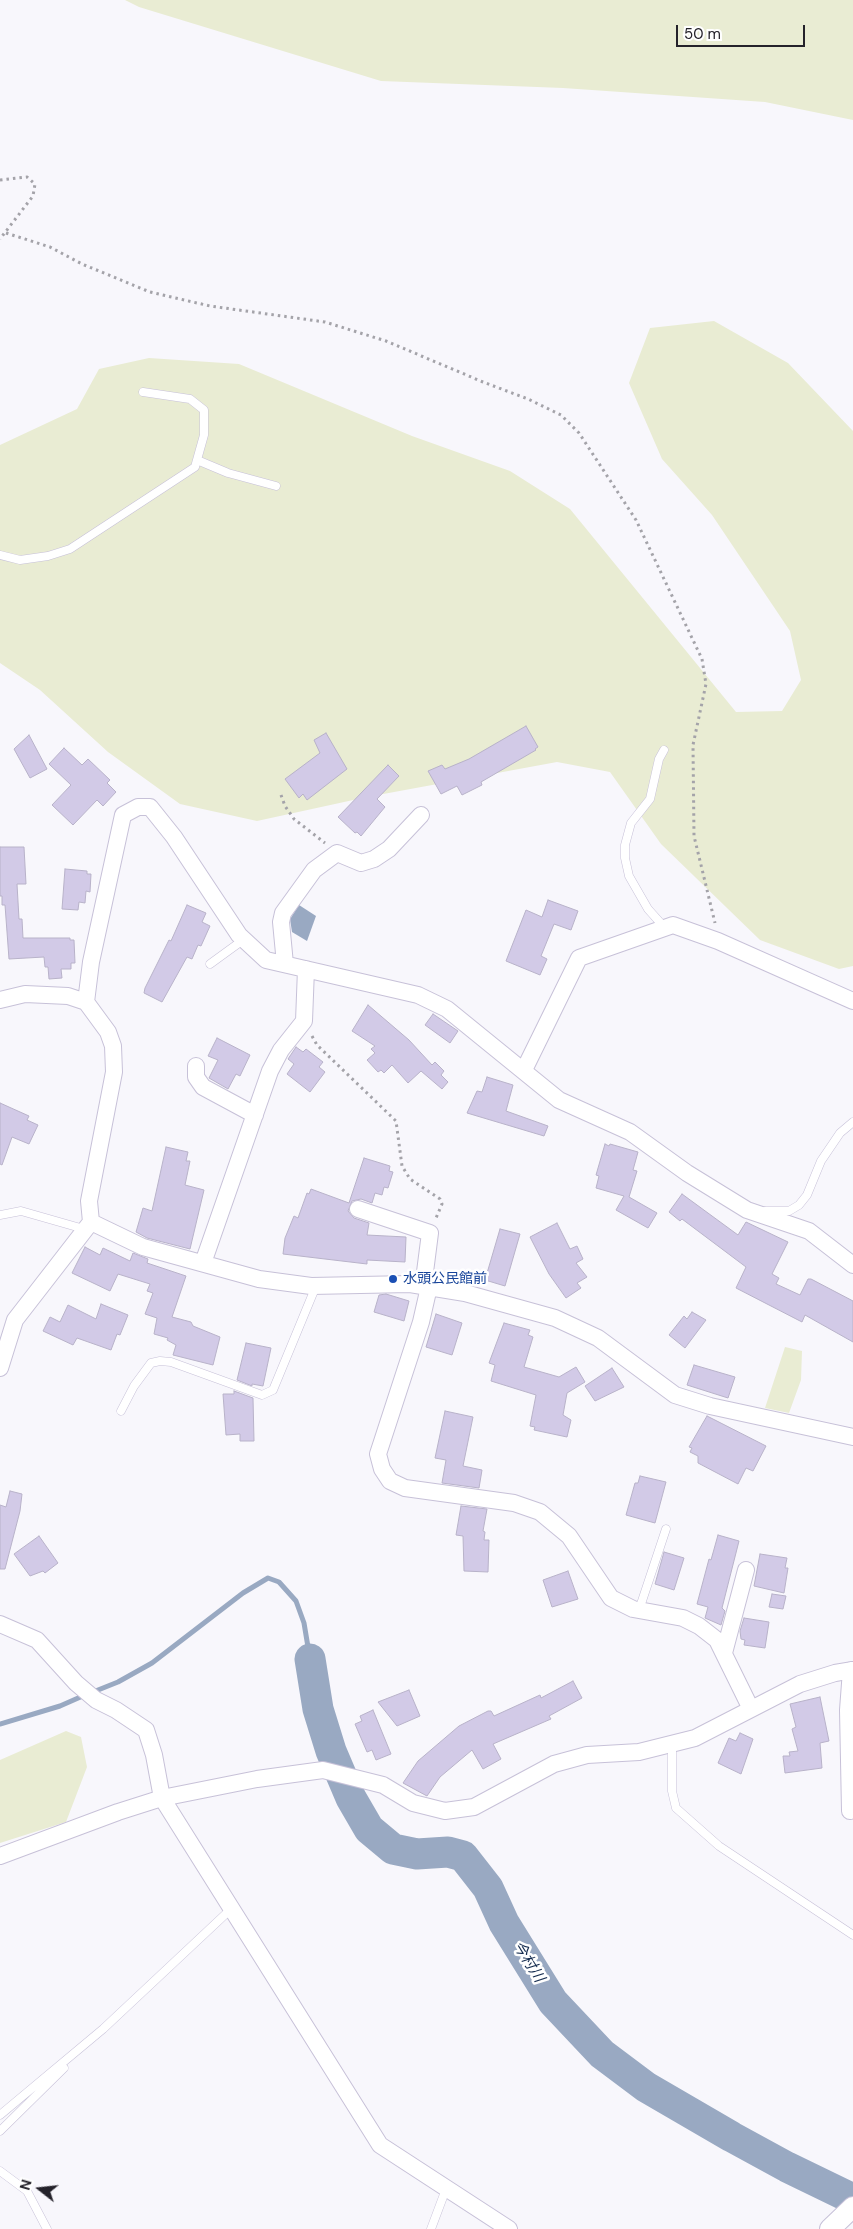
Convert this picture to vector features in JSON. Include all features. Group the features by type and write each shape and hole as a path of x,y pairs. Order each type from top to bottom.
{"street":[{"path":"86,1002 91,962 123,815 138,807 150,807 244,940 266,960 418,995 447,1009 559,1100 630,1132 687,1173 750,1211 809,1231 853,1265"},
{"path":"285,964 281,922 283,913 314,870 337,853 361,863 374,858 389,849 421,815"},
{"path":"524,1070 579,958 673,925 718,941 853,1001"},
{"path":"203,1263 270,1071 281,1050 304,1021 306,969"},
{"path":"0,1000 25,994 68,996 86,1002 108,1032 113,1046 114,1072 89,1201 88,1225 15,1320 0,1368"},
{"path":"196,1066 196,1077 203,1087 255,1115"},
{"path":"358,1209 430,1233 425,1272 429,1287 421,1322 378,1454 382,1469 390,1481 405,1488 514,1504 540,1512 569,1536 611,1598 639,1610 683,1618 699,1626 717,1640 752,1709"},
{"path":"88,1225 143,1247 258,1279 316,1286 392,1284 429,1287 465,1293 555,1318 598,1338 675,1395 710,1406 853,1436"},
{"path":"724,1653 746,1570"},
{"path":"0,1624 37,1640 76,1682 96,1700 116,1710 146,1730 154,1755 162,1798 380,2145 509,2229"},
{"path":"0,1856 118,1812 162,1798 257,1779 324,1770 383,1785 413,1803 445,1811 474,1807 554,1764 587,1755 639,1752 695,1738 800,1684 835,1673 852,1670 848,1710 850,1811"}],"lane":[{"path":"0,556 20,560 48,556 70,550 195,467 204,435 204,410 190,399 144,392"},
{"path":"197,460 228,473 276,486"},
{"path":"664,750 659,759 650,799 631,823 625,845 624,858 629,876 643,901 665,928"},
{"path":"210,964 244,940"},
{"path":"750,1211 789,1211 799,1205 807,1195 821,1161 840,1133 853,1122"},
{"path":"0,1215 21,1211 88,1225"},
{"path":"121,1411 134,1386 151,1363 160,1361 171,1362 262,1395 273,1390 316,1286"},
{"path":"639,1610 666,1528"},
{"path":"672,1744 672,1791 676,1808 718,1846 853,1935"},
{"path":"0,2131 231,1909"},
{"path":"0,2115 103,2030"},
{"path":"0,2171 27,2191 47,2229"},
{"path":"432,2229 446,2189"}],"path":[{"path":"0,180 27,178 35,184 33,196 0,239"},
{"path":"6,233 50,247 82,264 150,292 210,306 325,322 386,341 528,399 561,415 579,433 636,520 702,660 706,684 693,745 694,836 718,941"},
{"path":"281,795 285,806 294,819 337,853"},
{"path":"304,1021 317,1045 396,1121 402,1166 410,1179 440,1199 442,1204 430,1233"}],"green space":[{"path":"125,0 853,0 853,120 765,102 563,88 381,81 139,7"},
{"path":"714,321 788,363 853,431 853,966 839,969 760,940 661,844 610,772 557,762 367,797 257,821 180,804 108,752 40,690 0,663 0,445 77,409 99,369 149,358 239,364 412,436 510,471 570,509 736,712 782,711 801,680 790,631 712,515 662,459 629,383 650,328"},
{"path":"785,1347 802,1351 801,1380 789,1413 765,1408"},
{"path":"66,1731 81,1737 87,1767 66,1822 0,1843 0,1760"}],"water":[{"path":"299,905 316,916 307,941 292,932 290,919"}],"building":[{"path":"526,726 538,747 536,750 481,782 482,785 462,795 457,786 441,794 428,771 442,765 445,769 469,759"},
{"path":"326,733 347,769 307,800 303,794 299,798 285,779 320,753 314,740"},
{"path":"29,735 47,769 30,778 14,749"},
{"path":"64,748 82,765 88,759 110,780 107,783 116,792 103,806 97,800 73,825 52,805 71,785 49,764"},
{"path":"388,765 399,776 377,799 385,807 361,836 357,832 355,833 338,817"},
{"path":"0,847 24,847 26,884 17,884 19,919 22,919 23,938 70,938 70,940 74,940 75,963 71,963 71,969 61,969 62,978 49,979 48,967 45,967 44,957 9,959 5,905 2,905 2,896 0,896"},
{"path":"65,869 87,871 87,874 91,874 90,892 86,891 85,903 79,902 78,910 62,909"},
{"path":"548,900 578,911 571,930 554,924 541,956 547,959 540,975 506,961 526,910 542,917"},
{"path":"187,905 206,913 202,922 210,926 201,946 198,945 192,959 187,957 162,1002 144,993 145,988 169,940 171,941"},
{"path":"368,1005 409,1040 432,1065 435,1062 444,1071 441,1075 448,1082 442,1089 421,1071 408,1083 392,1065 384,1073 381,1070 378,1072 367,1060 375,1053 371,1049 375,1046 352,1031"},
{"path":"433,1014 458,1031 450,1043 425,1025"},
{"path":"217,1038 250,1055 240,1076 236,1074 228,1089 209,1078 218,1060 208,1056"},
{"path":"296,1047 303,1052 306,1049 323,1062 319,1067 325,1072 310,1092 287,1074 294,1064 288,1059"},
{"path":"487,1077 513,1085 506,1111 548,1126 544,1136 467,1113 477,1091 482,1092"},
{"path":"0,1103 29,1116 27,1120 38,1125 29,1144 12,1137 2,1165 0,1164"},
{"path":"605,1144 638,1152 633,1170 637,1171 629,1197 657,1213 648,1228 616,1210 624,1196 596,1188 599,1176 596,1175"},
{"path":"166,1147 188,1152 186,1161 190,1161 185,1185 204,1190 190,1249 147,1238 136,1232 143,1208 152,1211"},
{"path":"364,1158 390,1166 389,1171 393,1172 388,1188 384,1187 382,1195 375,1193 372,1203 361,1199 352,1201 348,1211 354,1218 369,1223 367,1235 406,1237 405,1262 367,1260 367,1264 283,1254 285,1238 294,1216 298,1218 307,1193 309,1194 311,1189 349,1203"},
{"path":"682,1194 738,1235 746,1222 788,1242 772,1274 779,1278 776,1284 800,1295 808,1279 811,1279 853,1301 853,1342 805,1315 802,1322 736,1288 746,1267 682,1219 680,1221 669,1212"},
{"path":"557,1223 570,1249 577,1246 583,1259 576,1263 587,1277 577,1283 581,1288 566,1298 549,1274 530,1237"},
{"path":"500,1229 520,1234 505,1286 485,1280"},
{"path":"85,1247 100,1255 103,1248 130,1261 133,1253 148,1259 147,1263 186,1276 172,1317 191,1322 193,1326 220,1337 213,1365 173,1355 176,1345 167,1340 168,1338 154,1334 157,1318 145,1314 153,1293 147,1291 150,1284 118,1274 110,1291 72,1273"},
{"path":"386,1294 409,1301 404,1321 374,1312 379,1295"},
{"path":"101,1304 128,1315 120,1335 117,1334 111,1350 77,1338 73,1345 43,1331 50,1317 60,1322 68,1305 96,1319"},
{"path":"692,1312 706,1320 685,1348 669,1335 684,1316 687,1319"},
{"path":"436,1314 462,1323 452,1355 426,1347"},
{"path":"504,1323 530,1330 528,1335 533,1337 524,1367 559,1377 576,1367 585,1382 567,1393 563,1415 571,1420 567,1437 534,1430 535,1427 530,1426 536,1395 491,1381 495,1365 489,1363"},
{"path":"246,1343 271,1348 263,1386 252,1384 252,1386 237,1380"},
{"path":"694,1365 735,1377 728,1398 687,1385"},
{"path":"612,1368 624,1387 595,1401 585,1386"},
{"path":"234,1391 253,1398 254,1441 240,1441 240,1434 226,1435 223,1394 234,1394"},
{"path":"445,1411 473,1417 463,1466 482,1470 479,1488 442,1483 446,1460 435,1458"},
{"path":"707,1416 766,1446 753,1471 746,1468 738,1484 698,1463 698,1456 690,1452 692,1448 689,1447"},
{"path":"640,1476 666,1482 655,1523 626,1515 635,1483 638,1483"},
{"path":"10,1491 22,1494 20,1511 5,1569 0,1569 0,1505 6,1507"},
{"path":"461,1506 487,1509 483,1531 485,1532 484,1540 489,1540 488,1572 464,1571 463,1536 456,1535"},
{"path":"718,1535 739,1541 722,1608 725,1611 721,1625 705,1618 708,1607 697,1604 709,1559 711,1560"},
{"path":"39,1536 58,1563 45,1573 43,1571 30,1576 14,1554"},
{"path":"664,1552 684,1558 674,1590 655,1584"},
{"path":"760,1554 787,1558 785,1568 788,1568 784,1593 754,1586"},
{"path":"568,1571 578,1599 552,1607 543,1580"},
{"path":"772,1594 786,1596 783,1609 769,1607"},
{"path":"744,1618 769,1622 765,1648 744,1645 745,1640 741,1639 740,1631"},
{"path":"573,1681 582,1698 549,1716 551,1719 493,1744 501,1759 483,1769 472,1750 440,1777 427,1796 403,1783 418,1761 459,1726 488,1711 491,1711 494,1716 540,1695 541,1698"},
{"path":"409,1690 420,1716 397,1726 378,1702"},
{"path":"820,1697 829,1741 820,1743 822,1768 785,1773 783,1756 790,1756 789,1752 798,1751 792,1729 796,1727 790,1704"},
{"path":"373,1710 391,1754 376,1760 372,1750 367,1752 355,1724 362,1721 360,1716"},
{"path":"740,1733 753,1739 741,1774 718,1763 729,1738 736,1741"}],"waterway":[{"path":"93,1692 118,1682 152,1663 243,1593 268,1578 279,1582 296,1601 304,1623 310,1659"},
{"name":"今村川","path":"310,1659 318,1709 331,1751 351,1798 369,1829 393,1849 417,1854 448,1852 463,1856 488,1888 504,1923 553,2002 602,2054 646,2087 732,2137 787,2167 853,2199"},
{"path":"0,1724 60,1706 85,1695"}],"place":[{"name":"水頭公民館前","path":"393,1279"}]}
